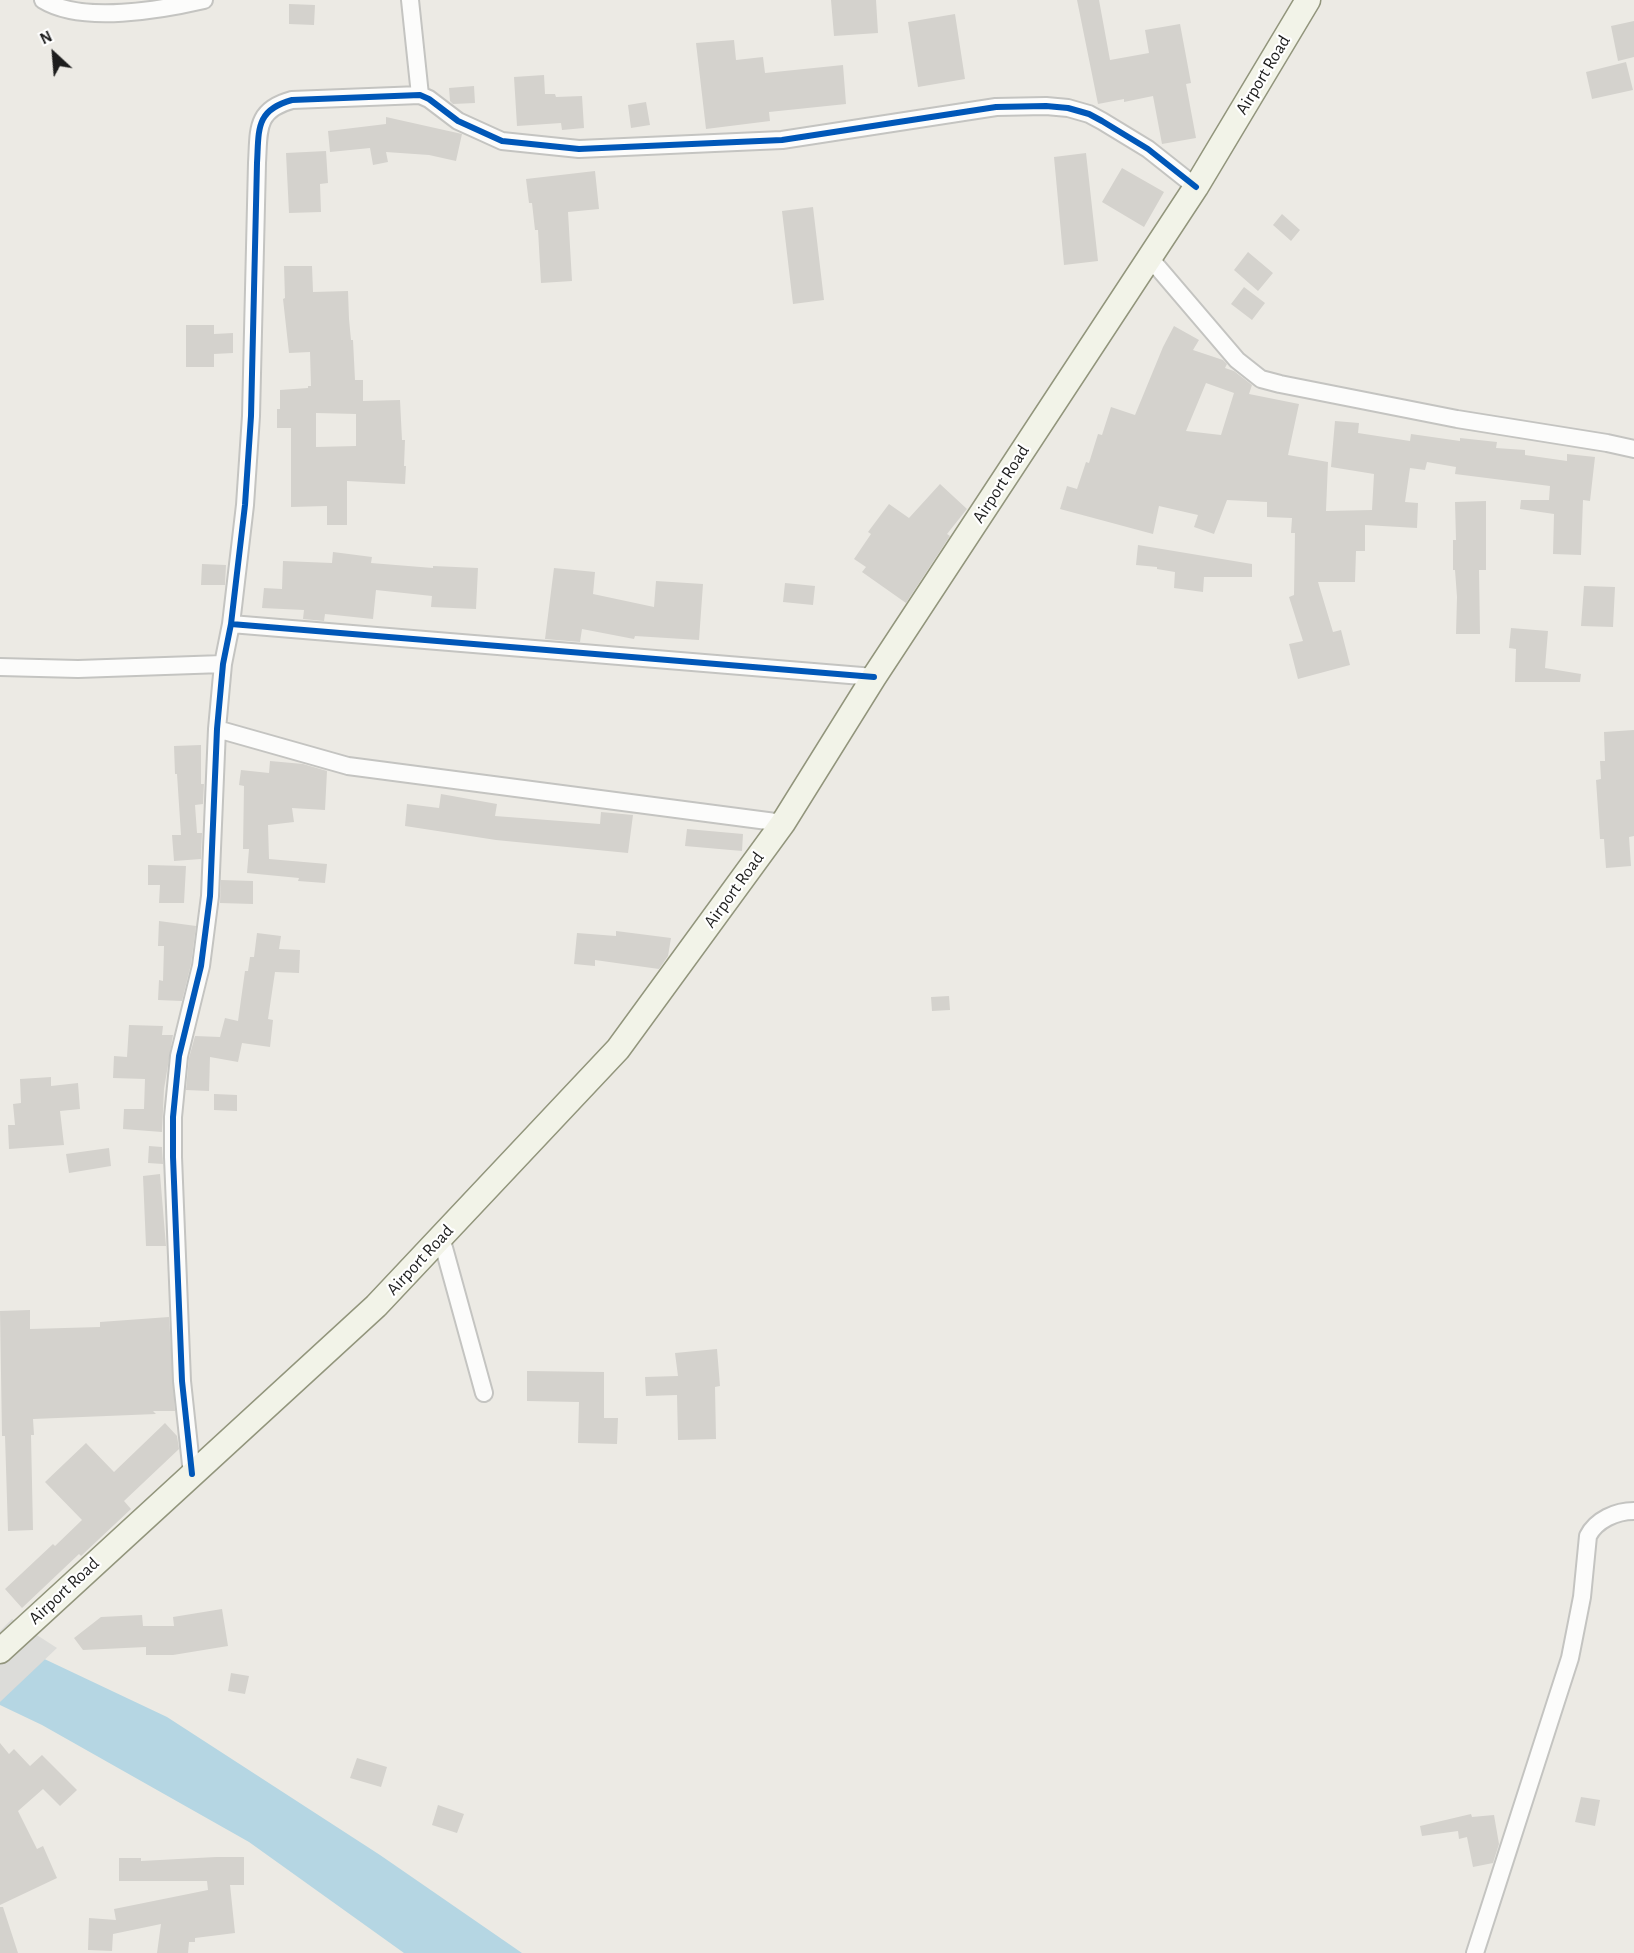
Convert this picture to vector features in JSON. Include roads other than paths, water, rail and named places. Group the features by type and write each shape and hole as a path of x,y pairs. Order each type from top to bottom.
{"main road":[{"name":"Airport Road","path":"0,1651 376,1305 618,1049 783,823 874,677 1196,187 1308,0"}],"street":[{"path":"43,0 52,6 79,12 142,12 204,0"},
{"path":"411,8 420,95"},
{"path":"192,1474 182,1381 173,1117 179,1056 201,966 210,896 217,729 223,664 231,624 245,505 251,416 253,269 259,126 264,115 280,103 292,100 420,95 458,121 502,141 579,149 782,140 996,107 1057,107 1089,114 1102,121 1148,149 1196,187"},
{"path":"1149,257 1237,360 1261,379 1457,419 1606,442 1634,449"},
{"path":"231,624 874,677"},
{"path":"0,667 78,669 223,664"},
{"path":"217,729 348,766 783,823"},
{"path":"441,1237 484,1393"},
{"path":"1475,1953 1570,1658 1582,1597 1588,1536 1592,1528 1612,1515 1634,1511"}],"water":[{"path":"0,1638 167,1717 380,1855 522,1953 404,1953 249,1842 42,1725 0,1705"}]}
